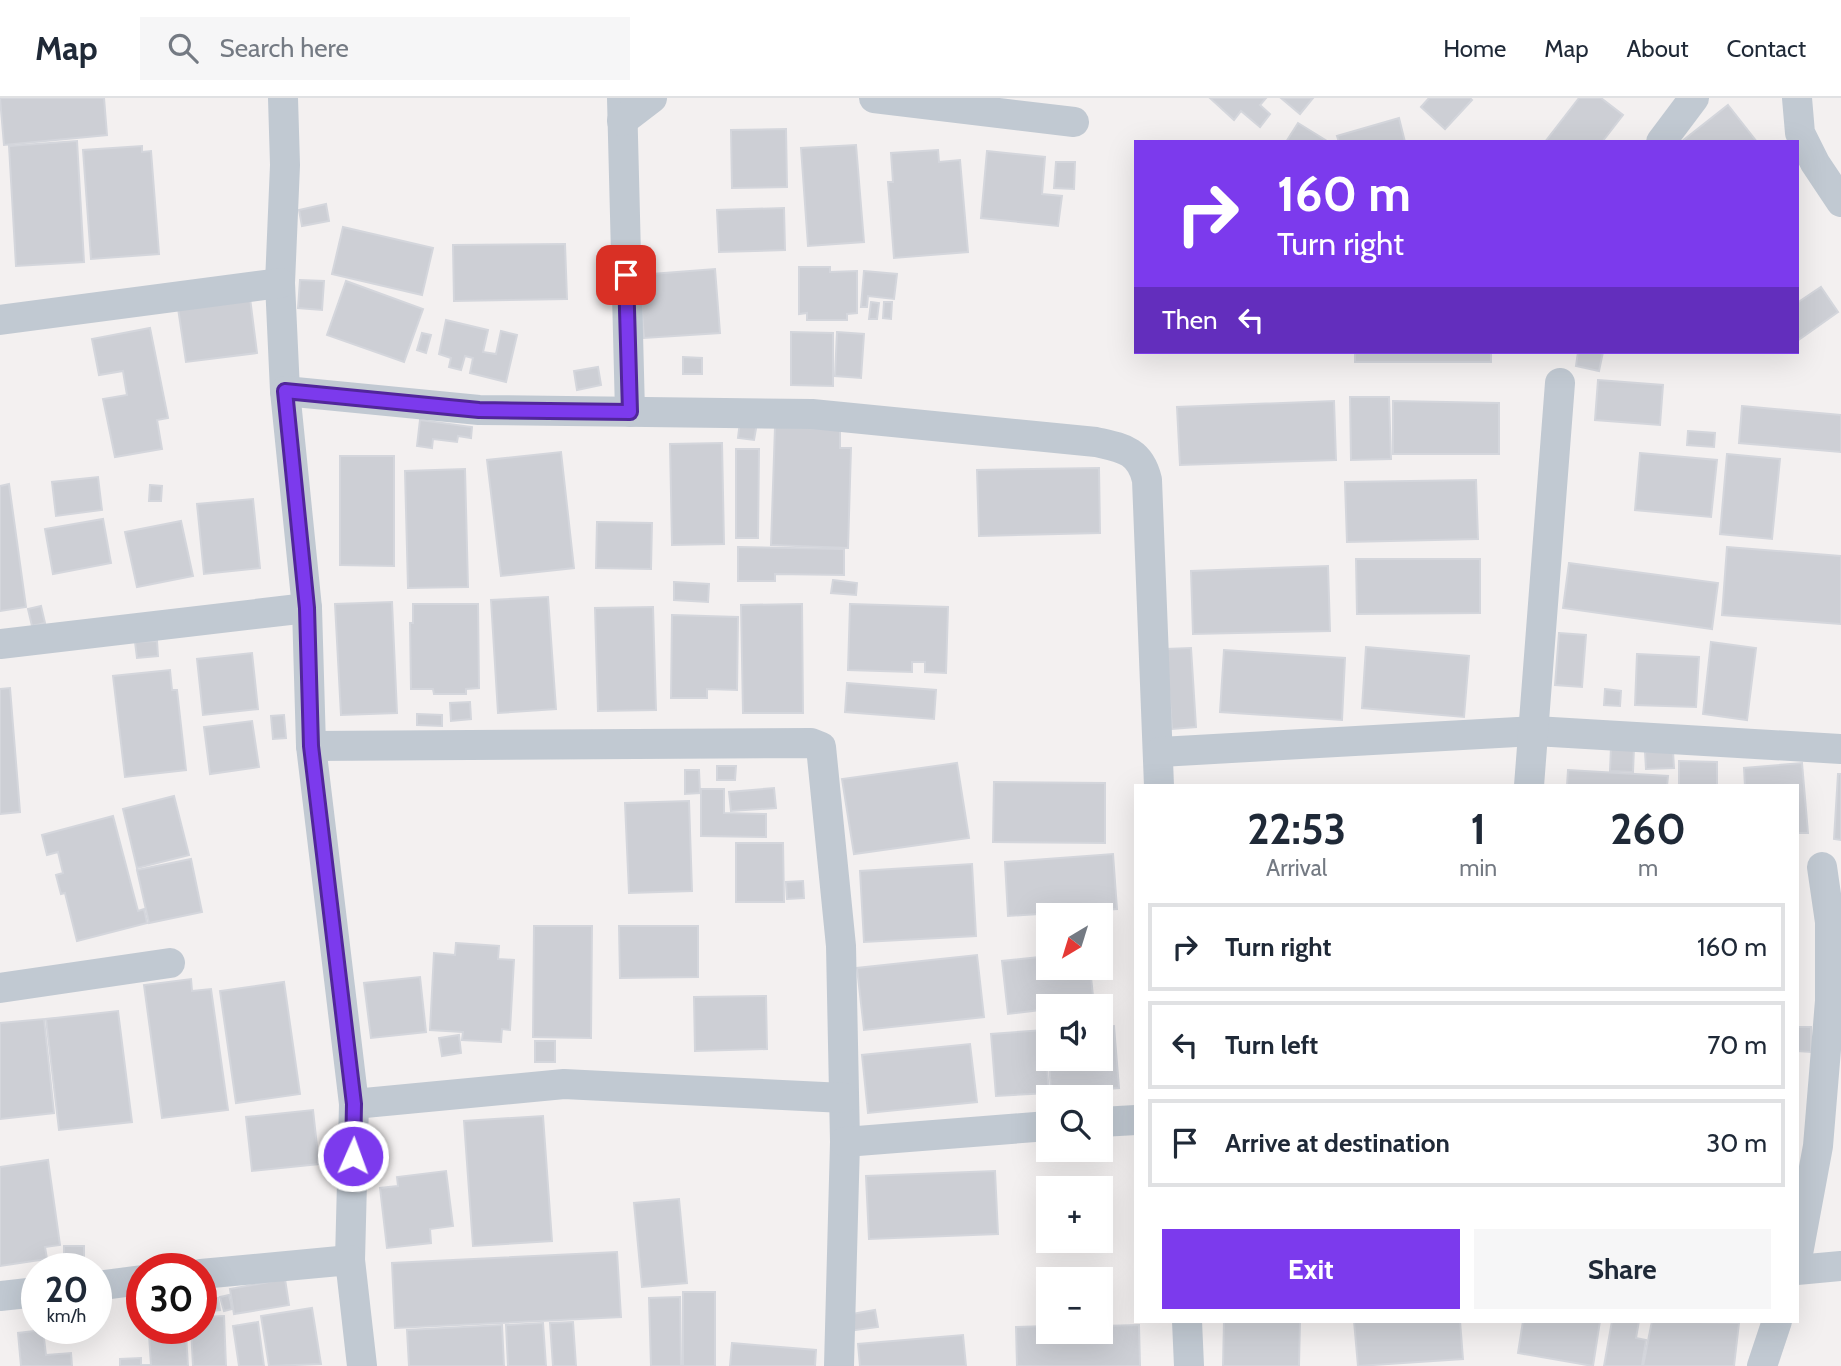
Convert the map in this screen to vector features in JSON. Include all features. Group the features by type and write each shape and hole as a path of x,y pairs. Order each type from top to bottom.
{"street":[{"path":"283,98 285,165 280,283 285,391 307,608 311,746 354,1104 350,1260 362,1366"},
{"path":"630,412 622,110 652,98"},
{"path":"874,98 1074,122"},
{"path":"1662,140 1694,98"},
{"path":"1797,98 1801,133 1815,163 1841,202"},
{"path":"0,320 280,283"},
{"path":"1529,784 1560,383"},
{"path":"285,391 479,410 812,414 1096,442 1120,448 1138,457 1147,480 1160,752 1159,784"},
{"path":"0,644 307,608"},
{"path":"1160,752 1535,731 1841,749"},
{"path":"311,746 811,743 821,747 841,946 845,1142 839,1366"},
{"path":"1799,1248 1818,1146 1829,1001 1830,922 1822,867"},
{"path":"0,988 170,963"},
{"path":"354,1104 564,1084 844,1098"},
{"path":"1113,1121 1134,1120"},
{"path":"845,1142 1036,1127"},
{"path":"217,1272 350,1260"},
{"path":"1799,1270 1841,1266"},
{"path":"0,1296 21,1294"},
{"path":"1186,1323 1189,1366"},
{"path":"1762,1366 1776,1323"}],"building":[{"path":"0,98 104,98 107,135 4,145"},
{"path":"1210,98 1266,98 1260,105 1270,114 1260,127 1241,111 1234,120"},
{"path":"1281,98 1313,98 1300,114"},
{"path":"1429,98 1472,100 1445,129 1421,107"},
{"path":"1579,98 1601,98 1623,115 1604,140 1547,140"},
{"path":"1728,105 1755,140 1684,140"},
{"path":"1399,118 1404,140 1338,140 1337,136"},
{"path":"1298,123 1325,140 1287,140"},
{"path":"786,129 787,187 732,188 731,130"},
{"path":"77,141 84,262 16,266 9,146"},
{"path":"856,145 864,242 808,246 801,148"},
{"path":"142,146 142,152 151,151 159,254 91,259 83,150"},
{"path":"938,150 939,162 960,160 968,252 894,258 888,182 893,182 891,153"},
{"path":"987,151 1045,157 1042,194 1062,196 1058,226 981,218"},
{"path":"1056,162 1075,162 1074,189 1054,188"},
{"path":"326,204 329,221 302,226 299,210"},
{"path":"784,208 785,250 719,252 717,210"},
{"path":"343,227 433,248 422,295 332,274"},
{"path":"565,244 567,299 454,301 453,245"},
{"path":"799,267 830,267 830,272 857,271 857,313 847,314 847,320 807,320 807,313 799,314"},
{"path":"715,269 720,333 644,338 639,275"},
{"path":"864,271 897,274 894,299 868,296 867,307 861,307"},
{"path":"300,280 324,281 322,310 298,308"},
{"path":"346,281 423,309 404,362 327,335"},
{"path":"1821,287 1838,312 1799,340 1799,302"},
{"path":"250,298 257,353 186,362 178,308"},
{"path":"871,302 879,303 877,319 869,319"},
{"path":"884,302 892,302 891,319 883,318"},
{"path":"446,320 488,330 483,352 496,354 501,331 517,335 506,382 470,373 473,358 465,356 461,370 449,367 451,358 439,354"},
{"path":"150,328 168,418 157,420 162,449 115,457 103,399 127,395 123,371 99,375 92,339"},
{"path":"791,332 833,333 833,386 791,385"},
{"path":"837,332 864,334 861,378 835,376"},
{"path":"422,333 431,335 426,353 417,350"},
{"path":"1355,354 1491,354 1491,362 1355,362"},
{"path":"1578,354 1603,354 1599,371 1576,366"},
{"path":"683,357 702,358 702,374 683,374"},
{"path":"598,367 601,385 577,390 574,371"},
{"path":"1598,380 1663,385 1660,425 1595,420"},
{"path":"1350,397 1389,397 1391,459 1351,460"},
{"path":"1334,401 1336,460 1180,465 1177,407"},
{"path":"1393,401 1499,403 1499,454 1393,454"},
{"path":"1742,406 1841,415 1841,452 1739,443"},
{"path":"420,420 472,427 471,438 458,436 457,442 433,439 432,448 417,446"},
{"path":"740,421 757,423 754,440 738,438"},
{"path":"775,427 840,429 840,448 851,448 848,548 771,545"},
{"path":"1688,431 1715,433 1714,447 1687,445"},
{"path":"722,443 724,544 672,545 670,444"},
{"path":"736,449 759,449 758,538 736,538"},
{"path":"561,452 574,568 501,576 487,460"},
{"path":"1640,453 1717,460 1711,517 1635,510"},
{"path":"1727,454 1780,459 1772,539 1720,534"},
{"path":"340,456 394,456 394,566 340,565"},
{"path":"1099,468 1100,533 979,536 977,470"},
{"path":"465,469 468,587 408,588 405,471"},
{"path":"98,477 102,510 56,516 52,482"},
{"path":"1476,480 1478,539 1347,542 1345,482"},
{"path":"9,484 26,607 0,611 0,486"},
{"path":"150,485 162,486 161,501 149,501"},
{"path":"253,499 260,568 204,574 197,504"},
{"path":"103,519 111,563 53,574 45,529"},
{"path":"181,521 193,576 137,587 125,532"},
{"path":"597,522 652,523 651,569 596,568"},
{"path":"738,547 844,549 844,575 775,574 775,581 738,581"},
{"path":"1727,547 1841,556 1841,624 1722,615"},
{"path":"1356,559 1480,559 1480,613 1357,614"},
{"path":"1569,563 1718,583 1712,629 1563,608"},
{"path":"1328,566 1330,631 1193,634 1191,571"},
{"path":"833,580 857,583 856,595 831,593"},
{"path":"674,582 709,584 708,602 674,600"},
{"path":"548,597 556,709 498,713 491,600"},
{"path":"392,602 397,713 341,715 335,604"},
{"path":"413,604 478,604 479,688 466,689 466,694 434,694 433,689 411,689 410,623 413,623"},
{"path":"802,604 803,713 743,713 741,605"},
{"path":"850,604 948,607 946,673 925,672 925,662 912,662 912,672 848,670"},
{"path":"41,606 45,623 32,626 28,609"},
{"path":"653,607 656,710 598,711 595,608"},
{"path":"672,615 738,617 737,690 707,689 707,698 671,698"},
{"path":"1559,633 1586,635 1582,687 1555,685"},
{"path":"157,641 158,656 137,658 135,642"},
{"path":"1711,642 1756,648 1747,720 1703,714"},
{"path":"1366,647 1469,656 1464,717 1362,708"},
{"path":"1191,648 1196,727 1172,729 1166,649"},
{"path":"1224,650 1345,658 1342,720 1220,712"},
{"path":"252,653 258,709 203,715 197,659"},
{"path":"1637,654 1699,657 1696,707 1635,705"},
{"path":"170,670 172,690 177,690 186,770 125,777 113,676"},
{"path":"847,683 936,690 934,719 845,712"},
{"path":"10,688 20,812 0,814 0,689"},
{"path":"1605,689 1621,691 1620,706 1604,705"},
{"path":"470,702 471,719 451,721 450,703"},
{"path":"417,714 442,715 442,726 417,725"},
{"path":"284,715 286,738 273,739 271,716"},
{"path":"252,721 259,767 210,774 204,727"},
{"path":"1611,747 1634,748 1633,772 1610,771"},
{"path":"1673,751 1674,768 1646,769 1645,752"},
{"path":"1679,761 1717,762 1717,784 1679,784"},
{"path":"957,763 969,838 854,854 842,779"},
{"path":"1802,763 1808,833 1799,833 1799,784 1745,784 1744,768"},
{"path":"717,766 736,766 735,780 717,780"},
{"path":"685,770 699,770 700,793 685,794"},
{"path":"1568,770 1668,776 1667,784 1567,784"},
{"path":"1838,774 1841,774 1841,840 1834,839"},
{"path":"994,782 1105,783 1105,843 993,842"},
{"path":"774,788 776,808 731,811 729,792"},
{"path":"701,789 724,789 724,813 766,814 766,837 701,836"},
{"path":"174,796 189,855 137,868 123,809"},
{"path":"689,801 692,891 629,893 625,803"},
{"path":"113,816 138,911 144,909 147,923 77,941 65,893 61,894 56,875 63,873 58,852 47,855 42,835"},
{"path":"736,843 783,843 784,902 736,902"},
{"path":"1113,854 1117,909 1113,909 1113,903 1036,903 1036,914 1008,916 1005,862"},
{"path":"191,859 202,912 149,923 137,870"},
{"path":"972,864 976,936 864,942 860,871"},
{"path":"803,881 804,898 787,899 786,882"},
{"path":"534,926 592,926 591,1038 533,1037"},
{"path":"619,926 698,926 698,977 620,978"},
{"path":"456,943 499,946 498,959 514,960 510,1030 502,1029 501,1042 462,1040 463,1032 430,1030 434,953 455,955"},
{"path":"977,955 984,1017 864,1030 857,968"},
{"path":"1036,957 1036,980 1091,980 1093,994 1036,994 1036,1010 1008,1014 1002,961"},
{"path":"420,977 426,1032 371,1038 364,983"},
{"path":"191,979 192,991 211,989 228,1110 162,1118 144,985"},
{"path":"284,982 300,1094 236,1103 220,991"},
{"path":"766,996 767,1049 695,1051 694,997"},
{"path":"118,1011 132,1122 59,1130 46,1019"},
{"path":"44,1019 54,1113 0,1119 0,1023"},
{"path":"1113,1026 1119,1088 1113,1088 1113,1085 1051,1085 1050,1071 1113,1071"},
{"path":"1799,1027 1811,1027 1811,1052 1799,1051"},
{"path":"1036,1031 1036,1071 1047,1071 1048,1085 1036,1085 1036,1094 996,1096 991,1034"},
{"path":"459,1035 461,1053 442,1056 439,1038"},
{"path":"535,1041 555,1041 555,1062 535,1062"},
{"path":"970,1044 977,1102 868,1113 862,1055"},
{"path":"313,1110 319,1164 252,1171 246,1117"},
{"path":"543,1116 552,1241 473,1246 464,1121"},
{"path":"48,1160 60,1245 45,1247 46,1253 21,1253 21,1263 0,1266 0,1167"},
{"path":"446,1171 453,1226 430,1229 431,1243 387,1248 380,1188 398,1186 397,1177"},
{"path":"995,1171 998,1234 869,1239 866,1176"},
{"path":"679,1199 687,1283 642,1287 634,1203"},
{"path":"64,1246 84,1246 84,1253 64,1253"},
{"path":"617,1252 621,1317 395,1328 392,1263"},
{"path":"285,1279 289,1305 234,1314 230,1289"},
{"path":"683,1292 715,1292 715,1366 683,1366"},
{"path":"229,1295 232,1309 224,1311 220,1297"},
{"path":"680,1297 681,1366 651,1366 649,1298"},
{"path":"312,1308 321,1364 269,1366 261,1316"},
{"path":"875,1310 878,1327 849,1331 846,1315"},
{"path":"217,1316 224,1316 226,1366 193,1366 192,1344 217,1344"},
{"path":"258,1322 264,1366 239,1366 233,1326"},
{"path":"573,1322 576,1366 553,1366 550,1323"},
{"path":"543,1323 546,1366 508,1366 506,1325"},
{"path":"1224,1323 1300,1323 1299,1366 1223,1366"},
{"path":"1354,1323 1460,1323 1463,1359 1358,1366"},
{"path":"1523,1323 1600,1323 1593,1366 1518,1353"},
{"path":"1612,1323 1639,1323 1636,1338 1646,1340 1642,1366 1604,1366"},
{"path":"1652,1323 1739,1323 1734,1366 1643,1366"},
{"path":"502,1325 504,1366 409,1366 407,1330"},
{"path":"1139,1325 1140,1366 1017,1366 1016,1327 1036,1326 1036,1344 1113,1344 1113,1326"},
{"path":"18,1333 21,1333 21,1344 45,1344 46,1355 71,1353 72,1366 21,1366"},
{"path":"963,1335 966,1366 860,1366 858,1344"},
{"path":"732,1343 816,1350 815,1366 730,1366"},
{"path":"150,1344 187,1344 188,1366 120,1366 120,1359 141,1358 141,1365 151,1365"}],"route":[{"path":"353,1156 354,1104 311,746 307,608 285,391 479,410 630,412 626,275"}]}
